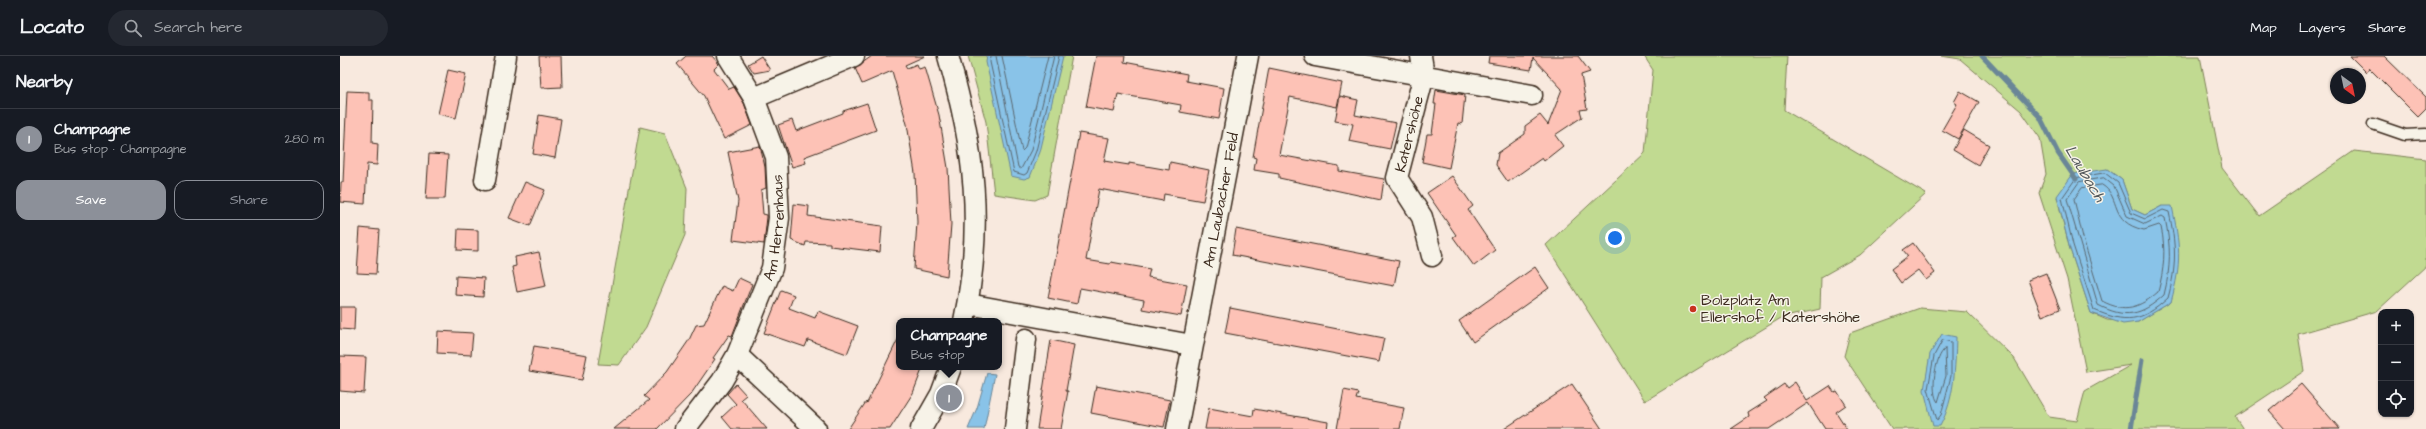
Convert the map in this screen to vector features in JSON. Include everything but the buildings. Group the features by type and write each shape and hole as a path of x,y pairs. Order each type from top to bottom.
{"street":[{"path":"485,180 506,56"},
{"name":"Am Herrenhaus","path":"685,429 722,381 737,355 772,268 779,218 776,157 754,98 728,56"},
{"path":"754,98 854,56"},
{"path":"948,56 969,139 976,200 973,277 966,312 1192,345"},
{"name":"Am Laubacher Feld","path":"1177,429 1248,56"},
{"path":"1315,56 1423,66"},
{"name":"Katershöhe","path":"1432,256 1422,217 1397,178 1423,66 1532,95"},
{"path":"1015,429 1026,339"},
{"path":"737,355 816,429"},
{"path":"921,429 941,394 950,370"}],"lane":[{"path":"2373,124 2405,135 2426,134"}],"green space":[{"path":"968,56 1072,56 1047,195 1035,200 994,194 986,122"},
{"path":"1644,56 1787,56 1784,110 1926,194 1860,255 1821,277 1820,309 1781,318 1645,401 1546,245 1645,153 1653,70"},
{"path":"1941,56 2200,56 2222,168 2259,216 2354,151 2426,159 2426,266 2377,311 2298,334 2304,371 2235,417 2243,429 1892,429 1844,356 1850,333 1920,308 1967,312 2014,358 2049,417 2077,421 2085,391 2131,365 2086,372 2067,279 2039,193 2046,174 2040,138 2021,111 1960,59","holes":["2107,169 2122,180 2132,209 2145,215 2162,206 2171,302 2138,322 2107,320 2091,313 2069,246 2057,197"]},
{"path":"640,127 665,133 687,188 685,235 646,327 619,365 598,364"}],"water":[{"path":"987,56 1063,56 1040,152 1030,177 1024,179 1011,176 986,62"},
{"path":"2107,169 2122,180 2132,209 2145,215 2162,206 2172,206 2179,254 2175,288 2171,302 2138,322 2123,324 2091,313 2069,246 2057,196 2073,174"},
{"path":"1942,334 1956,337 1953,383 1949,405 1940,426 1933,426 1924,390 1930,354"},
{"path":"987,373 995,374 984,429 968,429 977,408"}],"waterway":[{"name":"Laubach","path":"1982,56 2040,117 2058,153 2076,179"},
{"name":"Laubach","path":"2131,429 2142,360"}],"place":[{"name":"Bolzplatz Am Ellershof / Katershöhe","path":"1693,309"},
{"name":"Champagne","path":"949,398"}]}
